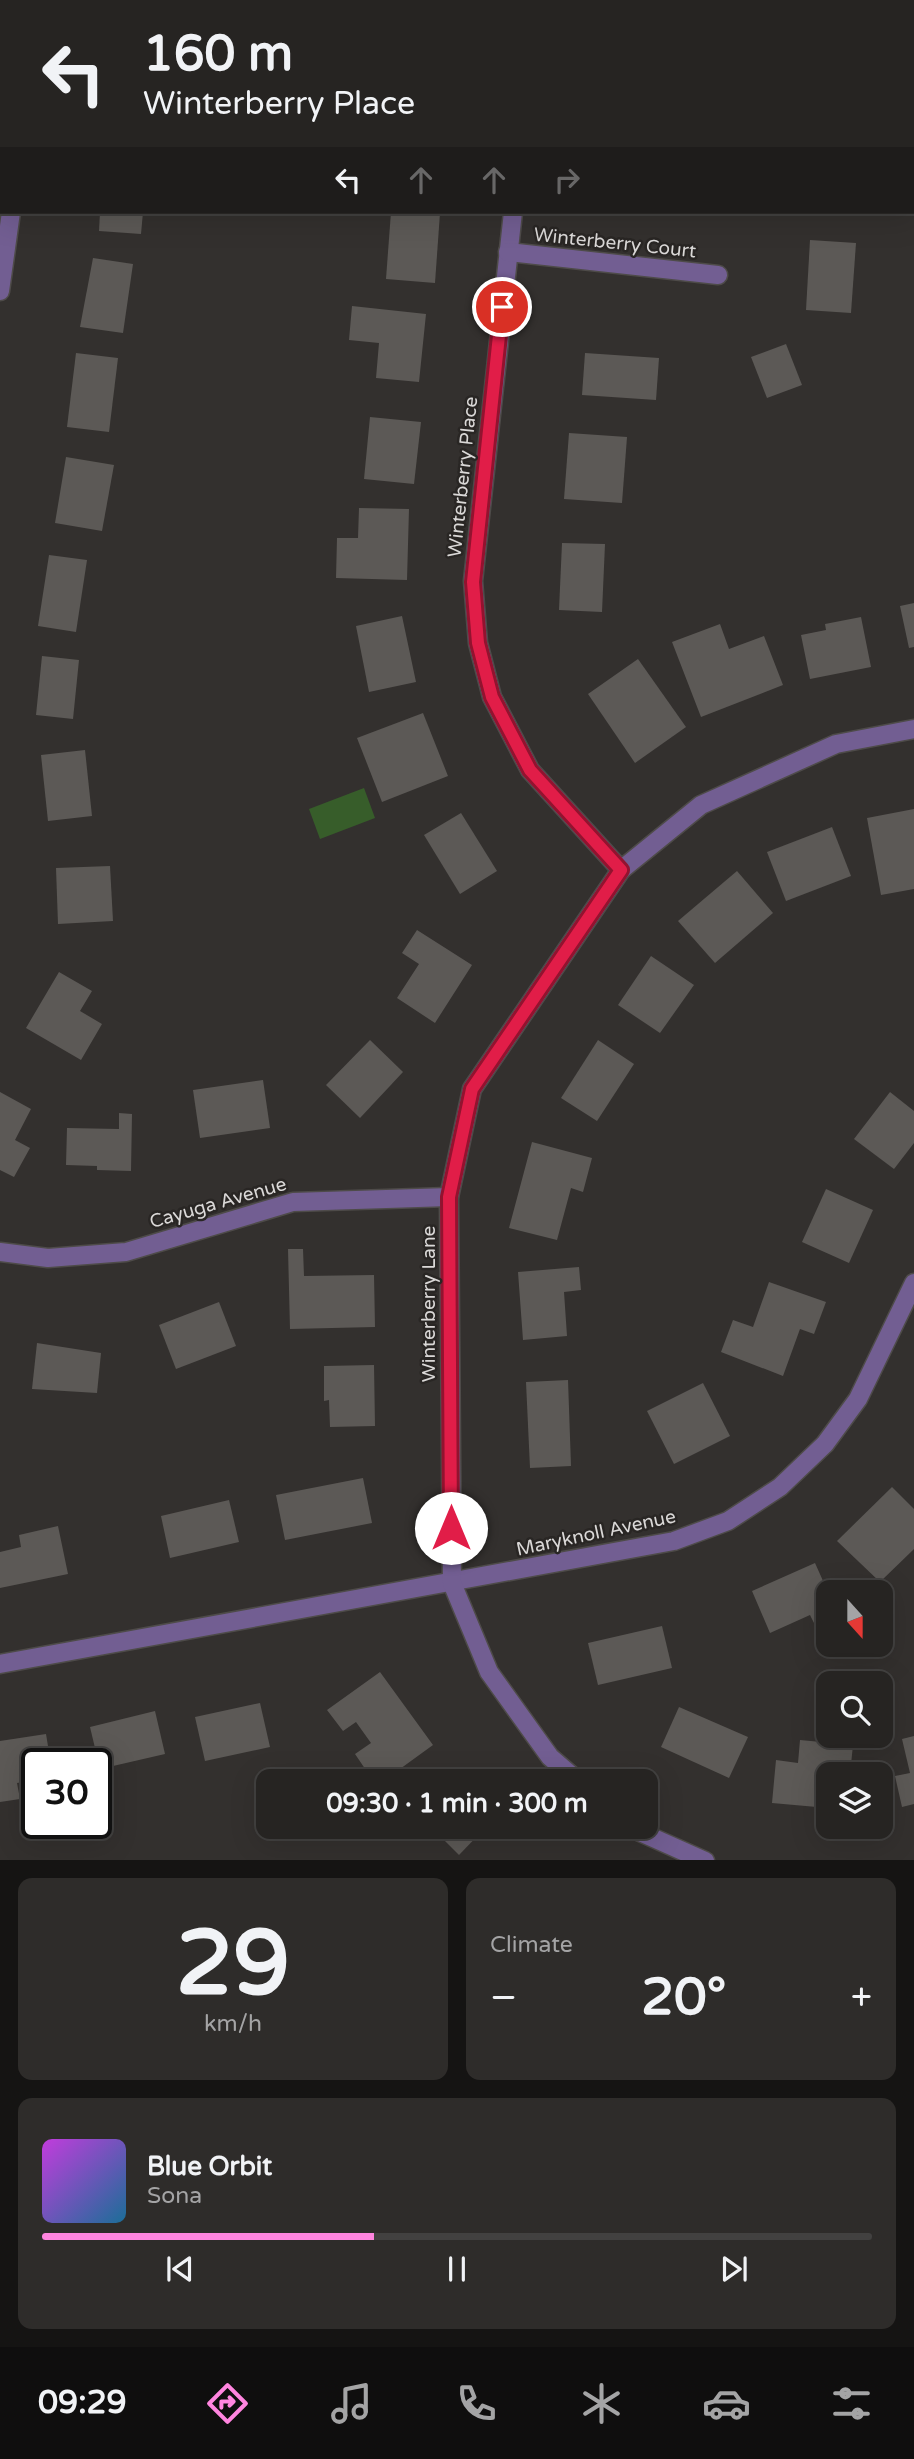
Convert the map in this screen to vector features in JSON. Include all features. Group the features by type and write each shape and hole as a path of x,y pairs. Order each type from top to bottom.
{"street":[{"path":"0,291 11,214"},
{"name":"Winterberry Place","path":"513,214 473,582 478,643 492,697 530,770 621,870"},
{"name":"Winterberry Court","path":"508,252 718,275"},
{"name":"Winterberry Lane","path":"563,1769 550,1758 489,1672 452,1583 449,1197 472,1089 621,870 701,805 836,744 914,729"},
{"name":"Cayuga Avenue","path":"0,1252 48,1258 126,1252 293,1202 449,1197"},
{"name":"Maryknoll Avenue","path":"0,1664 674,1541 728,1521 780,1487 825,1444 858,1399 914,1283"},
{"path":"656,1839 705,1860"}],"green space":[{"path":"364,788 375,818 320,839 309,809"}],"building":[{"path":"100,214 143,214 141,234 99,231"},
{"path":"391,214 440,214 435,283 386,279"},
{"path":"810,240 856,243 851,313 806,310"},
{"path":"93,258 133,264 123,333 80,327"},
{"path":"352,306 426,314 419,382 376,378 379,343 349,340"},
{"path":"786,344 802,385 767,398 751,357"},
{"path":"76,353 118,358 109,432 67,427"},
{"path":"585,353 659,358 656,400 582,395"},
{"path":"370,417 421,422 414,484 364,479"},
{"path":"569,433 627,437 622,503 564,499"},
{"path":"66,457 114,465 102,531 55,523"},
{"path":"359,508 409,509 407,580 336,578 337,538 358,538"},
{"path":"562,543 605,544 602,612 559,610"},
{"path":"49,555 87,560 76,632 38,626"},
{"path":"914,603 914,647 909,648 900,606"},
{"path":"402,616 416,682 369,692 356,626"},
{"path":"861,617 871,667 810,679 801,635 826,630 825,624"},
{"path":"720,624 729,649 764,636 783,685 701,717 672,642"},
{"path":"42,656 79,660 73,719 36,715"},
{"path":"638,659 686,727 635,763 588,694"},
{"path":"423,713 448,776 382,802 357,738"},
{"path":"85,750 92,816 48,821 41,755"},
{"path":"914,809 914,889 881,895 867,818"},
{"path":"461,813 497,871 460,894 424,835"},
{"path":"832,827 851,876 786,901 767,852"},
{"path":"110,866 113,921 58,924 56,868"},
{"path":"737,871 773,913 715,963 678,921"},
{"path":"417,930 472,965 435,1023 397,998 419,964 402,953"},
{"path":"651,956 694,985 660,1033 618,1005"},
{"path":"59,972 92,991 80,1011 102,1024 81,1060 26,1028"},
{"path":"370,1040 403,1072 360,1118 326,1085"},
{"path":"598,1040 634,1064 597,1121 561,1098"},
{"path":"263,1080 270,1128 200,1138 193,1090"},
{"path":"0,1092 31,1109 15,1140 30,1148 14,1177 0,1170"},
{"path":"890,1092 914,1111 914,1143 894,1169 854,1139"},
{"path":"119,1113 132,1114 131,1171 97,1170 97,1166 66,1165 67,1128 119,1129"},
{"path":"532,1142 592,1158 583,1192 571,1188 557,1240 509,1228"},
{"path":"826,1189 873,1210 849,1263 802,1242"},
{"path":"288,1249 303,1249 304,1276 374,1275 375,1327 290,1329"},
{"path":"579,1267 581,1290 564,1292 567,1336 523,1340 518,1272"},
{"path":"769,1282 826,1302 814,1334 800,1329 783,1376 721,1352 733,1320 753,1327"},
{"path":"219,1302 236,1346 176,1369 159,1325"},
{"path":"37,1343 101,1353 97,1393 32,1389"},
{"path":"374,1365 375,1426 330,1427 329,1400 324,1401 324,1366"},
{"path":"568,1380 571,1466 530,1468 526,1382"},
{"path":"703,1383 730,1436 674,1464 647,1411"},
{"path":"363,1478 372,1523 285,1540 276,1495"},
{"path":"892,1487 914,1509 914,1549 882,1580 878,1580 837,1541"},
{"path":"229,1500 239,1542 170,1558 161,1516"},
{"path":"58,1526 68,1574 0,1588 0,1552 21,1547 19,1535"},
{"path":"815,1563 823,1580 816,1580 816,1627 810,1615 770,1633 752,1591"},
{"path":"662,1626 672,1668 598,1685 588,1643"},
{"path":"380,1672 433,1745 400,1769 365,1769 355,1754 371,1743 356,1722 343,1731 327,1710"},
{"path":"260,1703 270,1747 205,1761 195,1717"},
{"path":"679,1707 748,1737 729,1778 661,1747"},
{"path":"155,1711 165,1754 112,1766 112,1748 95,1748 90,1727"},
{"path":"46,1734 48,1748 21,1748 21,1782 17,1783 20,1799 0,1802 0,1741"},
{"path":"914,1736 914,1804 902,1807 895,1776 910,1773 902,1739"},
{"path":"800,1740 816,1742 816,1748 853,1748 851,1762 816,1762 816,1807 772,1803 776,1760 798,1763"},
{"path":"443,1839 474,1839 459,1855"}],"route":[{"path":"451,1528 449,1197 472,1089 621,870 530,770 492,697 478,643 473,582 502,307"}]}
